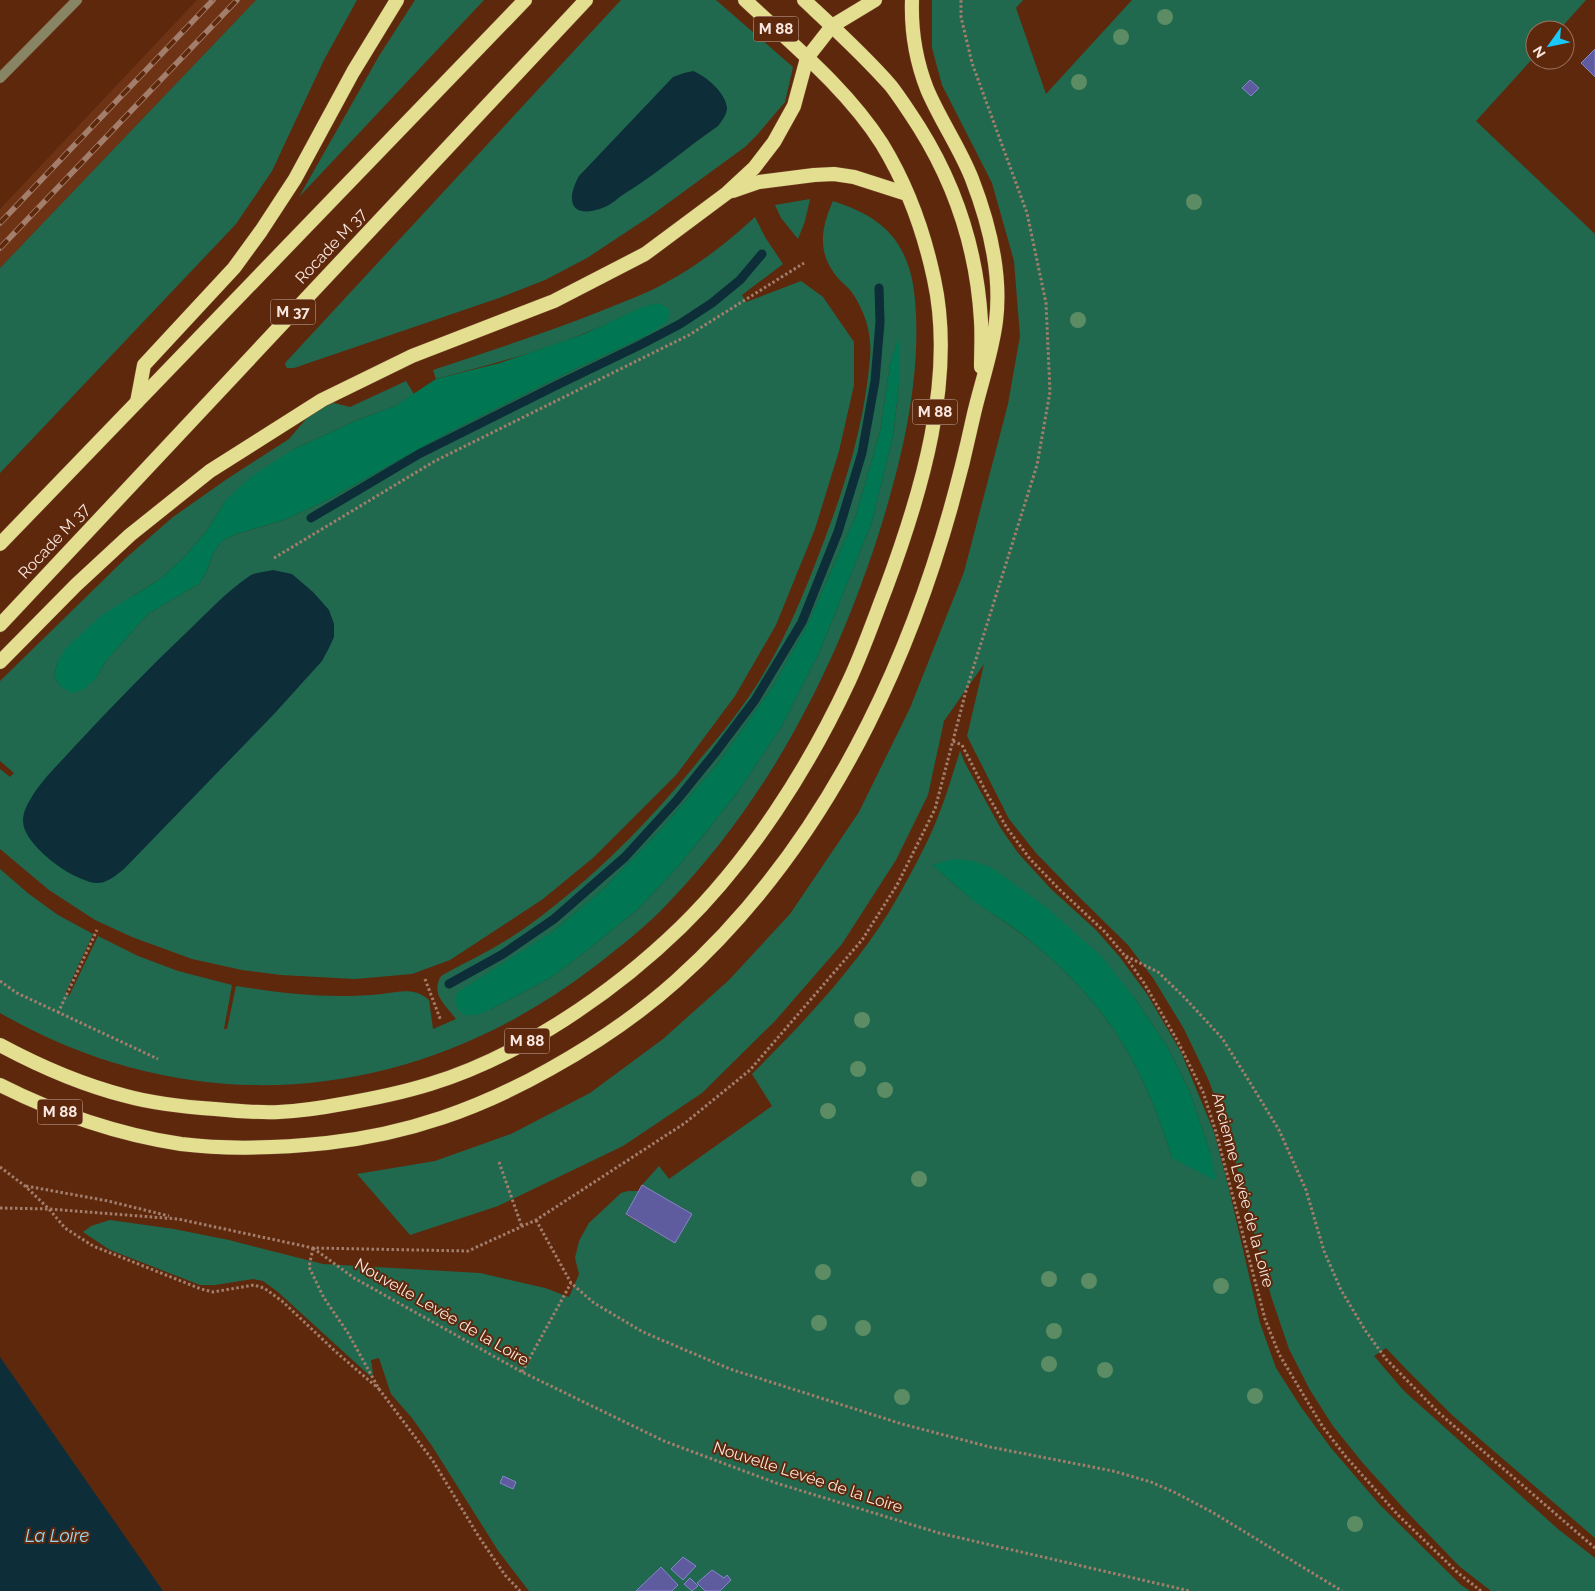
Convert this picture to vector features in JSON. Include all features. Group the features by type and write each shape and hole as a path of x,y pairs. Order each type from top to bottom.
{"highway":[{"path":"137,402 144,364 234,268 261,231 295,179 353,72 397,0"},
{"name":"Rocade M 37","path":"0,544 525,0"},
{"name":"Rocade M 37","path":"0,625 586,0"},
{"name":"M 88","path":"0,1045 53,1070 87,1083 125,1096 162,1104 238,1111 277,1112 376,1099 442,1080 488,1062 543,1033 592,1001 682,926 760,834 794,783 822,735 849,680 872,626 911,514 927,457 938,398 941,337 939,307 934,280 919,226 894,165 879,140 832,84 745,0"},
{"name":"M 88","path":"0,1085 66,1114 124,1132 181,1144 240,1148 303,1146 359,1139 418,1126 473,1108 528,1082 571,1058 631,1018 676,981 718,941 758,895 795,847 828,796 857,745 905,644 929,581 963,464 980,385 981,322 977,281 967,233 949,182 925,137 892,88 870,63 804,0"},
{"path":"0,662 76,585 130,535 210,471 330,396 412,356 554,301 645,254 727,193 754,168 774,142 794,106 807,58 832,26 875,0"},
{"path":"912,0 913,34 926,88 972,178 992,249 998,287 996,323 980,385"},
{"path":"727,193 759,182 834,174 854,177 907,194"}],"lane":[{"path":"0,78 77,0"}],"path":[{"path":"274,558 435,461 689,335 804,263"},
{"name":"Ancienne Levée de la Loire","path":"536,1220 684,1123 750,1070 862,940 897,885 935,808 953,741 962,745 1007,828 1030,858 1104,932 1125,956 1144,983 1177,1040 1203,1092 1216,1132 1265,1319 1279,1354 1314,1413 1346,1457 1398,1515 1458,1573 1481,1591"},
{"path":"58,1014 97,930"},
{"path":"1125,956 1158,972 1184,996 1222,1038 1279,1130 1306,1190 1324,1251 1341,1290 1365,1330 1386,1359 1439,1413 1595,1548"},
{"path":"425,979 441,1021"},
{"path":"0,981 17,993 58,1014 158,1059"},
{"path":"499,1162 522,1227"},
{"path":"0,1167 25,1186 49,1209 64,1228 93,1246 212,1292 254,1285 264,1288 282,1301 336,1352 380,1389"},
{"path":"25,1186 108,1201 178,1219 312,1248 468,1251 536,1220 571,1283 594,1304 643,1332 730,1369 902,1424 990,1447 1113,1471 1151,1482 1212,1512 1342,1591"},
{"path":"0,1208 49,1209 178,1219"},
{"path":"312,1248 309,1267 320,1290 348,1333 380,1389 433,1461 479,1537 505,1575 520,1591"},
{"name":"Nouvelle Levée de la Loire","path":"312,1248 354,1278 522,1372 664,1441 776,1483 939,1533 1190,1591"},
{"path":"522,1372 571,1283"}],"shaded area":[{"path":"197,0 256,0 0,268 0,209"}],"green space":[{"path":"256,0 357,0 324,60 272,171 236,224 0,473 0,268"},
{"path":"415,0 484,0 299,197 379,56"},
{"path":"621,0 716,0 793,67 785,102 745,147 649,217 587,258 545,280 499,298 294,368 287,368 286,362"},
{"path":"932,0 1023,0 1016,8 1046,94 1132,0 1586,0 1568,20 1525,20 1525,67 1476,121 1595,234 1595,1538 1452,1415 1386,1348 1374,1356 1404,1391 1558,1529 1595,1558 1595,1591 1491,1591 1459,1566 1407,1512 1333,1426 1310,1390 1289,1349 1271,1296 1228,1134 1209,1081 1184,1029 1153,978 1128,945 1036,853 1009,819 967,736 984,664 944,721 928,795 896,860 842,944 775,1021 702,1093 623,1146 498,1206 410,1235 357,1174 435,1161 511,1134 590,1093 663,1039 729,980 790,914 859,812 910,708 964,572 1008,404 1020,336 1014,261 992,183 942,85 932,48"},
{"path":"810,199 805,221 798,239 781,218 775,205"},
{"path":"833,201 865,214 883,227 898,244 907,262 911,277 916,315 915,367 908,419 897,470 866,572 846,624 824,674 799,723 771,771 707,860 652,919 594,967 525,1013 454,1047 380,1071 304,1083 228,1084 151,1073 75,1049 0,1013 0,869 29,894 58,915 93,934 65,994 69,996 98,936 138,956 178,971 232,985 224,1029 227,1029 236,986 327,996 412,992 418,993 429,1000 433,1029 456,1019 438,994 438,983 441,976 495,947 532,923 556,905 622,846 662,804 729,724 756,686 787,630 805,590 836,509 855,446 868,380 870,349 867,325 858,302 851,291 834,273 825,255 823,246 826,219","holes":["899,339 899,385 893,437 872,522 820,651 782,726 738,792 678,867 637,910 552,977 490,1010 552,932 603,889 660,830 718,763 773,686 806,627 856,515 880,431 890,364"]},
{"path":"755,217 765,237 783,264 742,295 746,302 801,281 823,297 854,342 854,385 839,451 815,529 776,625 735,696 677,774 594,857 543,899 450,960 412,974 355,979 281,975 242,970 192,959 132,937 95,920 49,890 0,849 0,769 10,777 14,773 0,761 0,681 127,557 173,517 289,439 322,400 350,407 406,381 414,394 395,406 357,420 294,449 225,501 208,529 185,556 160,579 134,595 57,663 54,677 60,686 96,678 107,660 148,614 199,584 207,571 213,554 222,541 237,534 287,519 329,499 446,434 573,370 646,336 658,303 639,309 565,341 510,359 436,379 433,370 559,327 647,292 674,278 706,257"},
{"path":"658,303 668,308 670,315 665,323 646,336 573,370 446,434 329,499 287,519 237,534 222,541 213,554 207,571 199,584 148,614 107,660 96,678 83,690 72,693 60,686 54,677 57,663 67,647 102,615 160,579 185,556 208,529 225,501 252,476 294,449 357,420 395,406 436,379 500,363 584,334 640,308"},
{"path":"899,337 899,385 893,437 872,522 820,651 782,726 738,792 678,867 637,910 552,977 490,1010 476,1015 464,1015 457,1007 455,998 459,991 552,932 603,889 660,830 718,763 773,686 806,627 856,515 880,431 890,364"},
{"path":"960,751 1000,827 1018,853 1051,889 1096,930 1119,956 1147,994 1181,1052 1214,1132 1260,1323 1276,1368 1331,1448 1380,1505 1461,1585 1470,1591 529,1591 499,1552 432,1446 412,1418 391,1394 379,1358 371,1360 373,1374 370,1376 278,1292 263,1281 253,1279 215,1285 200,1285 110,1250 83,1232 91,1226 110,1220 174,1229 229,1240 323,1264 480,1273 545,1288 569,1297 579,1274 575,1258 579,1241 589,1223 621,1193 639,1191 626,1215 675,1243 692,1214 642,1185 659,1166 669,1179 772,1106 752,1074 812,1012 868,943 884,919 911,873 933,829 945,799","holes":["932,865 1136,1000 1167,1046 1190,1092 1210,1152 1172,1158 1149,1094 1120,1040 1103,1015 1060,967 1034,944 970,898"]},
{"path":"955,859 973,861 992,868 1046,907 1102,957 1136,1000 1167,1046 1190,1092 1210,1152 1216,1181 1172,1158 1149,1094 1135,1066 1103,1015 1083,991 1060,967 1027,938 975,902 932,865"}],"water":[{"path":"693,71 704,77 714,86 726,102 726,113 718,126 608,206 594,211 579,210 574,207 572,194 579,176 673,77"},
{"path":"273,570 292,574 313,592 329,610 334,624 334,637 322,661 275,713 117,875 105,882 95,883 73,875 58,866 35,845 24,829 25,810 39,786 116,702 234,587 251,575"},
{"name":"La Loire","path":"0,1357 163,1591 0,1591"}],"building":[{"path":"1595,49 1595,77 1581,63"},
{"path":"1250,80 1259,88 1251,96 1242,88"},
{"path":"642,1185 692,1214 675,1243 626,1214"},
{"path":"503,1476 516,1482 513,1489 500,1483"},
{"path":"683,1557 696,1566 683,1580 671,1569"},
{"path":"661,1567 678,1585 672,1591 636,1591"},
{"path":"712,1570 724,1578 727,1575 731,1580 720,1591 705,1591 697,1583"},
{"path":"690,1578 698,1586 692,1591 684,1584"}],"waterway":[{"path":"311,518 419,454 680,324 712,303 740,280 762,254"},
{"path":"449,984 503,954 554,919 625,857 677,800 755,700 802,622 838,532 862,453 875,381 880,322 879,288"}],"railway":[{"path":"0,223 213,0"},
{"path":"0,248 237,0"}]}
